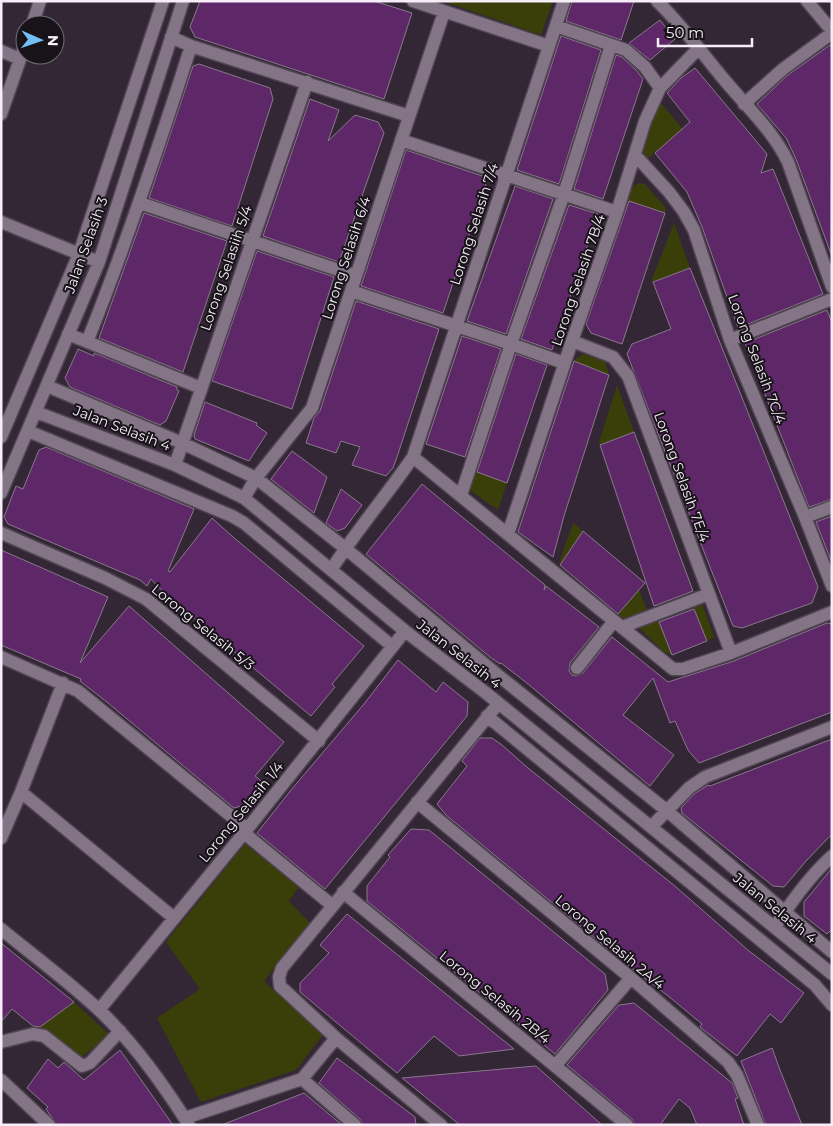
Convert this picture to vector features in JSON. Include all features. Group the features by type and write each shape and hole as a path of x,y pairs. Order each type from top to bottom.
{"street":[{"path":"35,15 40,1"},
{"name":"Jalan Selasih 3","path":"1,436 78,254 164,1"},
{"name":"Jalan Selasih 3","path":"1,493 99,262 183,1"},
{"path":"413,1 548,46"},
{"name":"Lorong Selasih 7/4","path":"331,570 345,548 413,457 564,1"},
{"path":"657,1 671,15 744,104 769,130 781,147 832,287"},
{"path":"744,104 783,69 832,32 808,1"},
{"name":"Lorong Selasih 6/4","path":"244,498 256,478 312,408 444,12"},
{"path":"556,26 626,50 645,66 660,88"},
{"path":"172,37 191,46 409,116"},
{"path":"461,495 511,344 564,194 610,45"},
{"path":"88,342 140,203 191,46"},
{"name":"Lorong Selasih 7B/4","path":"508,534 564,363 617,212 645,120 660,88 698,49"},
{"path":"1,51 15,57"},
{"path":"1,114 18,65"},
{"name":"Lorong Selasiih 5/4","path":"175,465 307,82"},
{"path":"401,140 617,212"},
{"name":"Lorong Selasih 7C/4","path":"635,156 670,192 694,230 730,340 832,586"},
{"path":"140,203 356,276"},
{"path":"1,222 99,262"},
{"path":"351,291 564,363"},
{"path":"730,340 832,299"},
{"path":"68,334 201,388"},
{"name":"Lorong Selasih 7E/4","path":"572,341 613,357 628,376 731,653"},
{"path":"46,386 182,443 256,478 345,548 499,676 666,810 832,952"},
{"name":"Jalan Selasih 4","path":"36,412 175,465 244,498 405,631 486,693 832,974"},
{"path":"28,431 218,508 244,523 392,646"},
{"path":"413,457 673,669 683,668 731,653 832,612"},
{"path":"805,517 832,507"},
{"name":"Lorong Selasih 5/3","path":"1,533 104,578 146,599 319,741"},
{"path":"577,668 618,624 709,594"},
{"name":"Lorong Selasih 1/4","path":"99,1010 319,741 405,631"},
{"path":"1,656 78,691 333,906"},
{"path":"486,693 499,676"},
{"path":"1,838 63,683"},
{"path":"434,1123 336,1038 280,986 279,977 282,968 498,704"},
{"path":"487,716 815,985 832,1005"},
{"path":"651,827 689,788 705,777 832,727"},
{"path":"21,792 174,918"},
{"name":"Lorong Selasih 2A/4","path":"417,802 631,978 728,1062 737,1076 758,1125"},
{"path":"775,927 818,870 832,856"},
{"name":"Lorong Selasih 2B/4","path":"344,892 627,1125"},
{"path":"1,929 99,1010 138,1053 187,1122 302,1078 336,1038"},
{"path":"555,1066 631,978"},
{"path":"1,1042 33,1034 44,1036 82,1066 90,1064 120,1032"},
{"path":"302,1078 355,1125"},
{"path":"1,1080 49,1125"}],"green space":[{"path":"442,1 553,1 541,35"},
{"path":"659,101 683,129 647,159 643,151"},
{"path":"639,183 645,184 666,208 665,213 627,200 631,188"},
{"path":"674,223 690,268 653,282 652,279"},
{"path":"583,354 605,361 609,375 573,361"},
{"path":"617,385 634,432 600,445 599,442"},
{"path":"471,470 507,483 498,510 465,487"},
{"path":"573,523 583,531 560,565 559,563"},
{"path":"639,590 647,610 626,620 618,614"},
{"path":"702,603 714,637 707,641 693,606"},
{"path":"658,619 672,655 664,652 637,626"},
{"path":"245,844 299,887 289,901 310,923 264,981 323,1035 296,1070 201,1102 157,1018 200,989 166,942"},
{"path":"74,1002 110,1035 76,1061 37,1029"}],"building":[{"path":"200,1 374,1 412,13 384,99 195,37 190,27"},
{"path":"572,1 634,1 621,40 566,21"},
{"path":"660,20 675,39 650,60 629,43"},
{"path":"561,36 601,50 559,184 517,170"},
{"path":"830,45 832,47 831,254 796,159 786,138 757,104 788,75"},
{"path":"616,55 622,57 643,79 603,199 574,189"},
{"path":"199,64 270,88 273,99 232,226 149,198 193,66"},
{"path":"695,68 767,154 761,173 773,169 823,294 738,328 702,227 687,192 655,153 690,122 667,93 681,78"},
{"path":"310,99 339,110 328,141 355,115 378,122 384,133 339,262 263,236"},
{"path":"406,150 488,178 443,313 361,286"},
{"path":"515,186 553,199 506,334 467,321"},
{"path":"629,201 665,213 622,344 591,333 586,324"},
{"path":"569,205 598,214 552,350 521,339"},
{"path":"144,213 227,241 183,372 99,338"},
{"path":"257,251 334,277 292,409 212,381"},
{"path":"690,268 818,587 812,603 742,628 733,626 627,354 632,344 671,329 653,282"},
{"path":"356,301 439,329 397,457 393,468 386,476 352,465 360,447 341,441 336,453 306,443 314,418 320,411"},
{"path":"827,310 832,323 832,499 809,507 745,343"},
{"path":"462,336 501,349 465,457 426,444"},
{"path":"78,349 94,356 94,353 177,387 179,391 166,421 160,425 70,387 65,378"},
{"path":"516,354 547,365 507,483 477,472"},
{"path":"574,361 609,375 564,516 553,557 518,532"},
{"path":"205,402 257,423 256,425 267,433 249,461 195,439 194,435"},
{"path":"634,432 693,591 654,606 600,445"},
{"path":"46,447 194,509 168,571 170,572 212,518 364,646 332,684 335,687 311,716 166,595 151,579 147,586 140,580 8,524 4,517 16,486 23,489 39,450"},
{"path":"292,451 327,477 314,513 271,479"},
{"path":"422,484 545,585 544,590 546,586 599,627 570,663 569,671 572,675 576,676 583,673 612,637 668,682 734,661 827,623 832,624 832,712 699,763 688,750 675,721 670,723 653,678 623,715 674,755 650,786 528,684 490,657 366,554"},
{"path":"341,489 362,505 345,528 337,531 326,523"},
{"path":"832,516 832,563 816,522"},
{"path":"583,531 645,583 618,614 560,565"},
{"path":"1,550 108,597 80,663 129,606 284,742 255,776 264,783 245,805 234,808 80,681 81,679 1,645"},
{"path":"694,609 707,641 672,655 659,622"},
{"path":"398,660 436,692 443,682 468,702 467,716 325,889 257,833"},
{"path":"480,738 492,738 502,745 676,887 749,951 804,993 781,1023 770,1014 737,1056 700,1027 702,1024 667,995 635,971 446,815 437,804 467,766 462,761"},
{"path":"832,739 832,834 784,887 773,886 682,813 681,808 694,794 708,785 710,786"},
{"path":"411,829 429,830 605,974 608,990 555,1054 367,901 367,886 390,857 388,855"},
{"path":"832,868 832,929 827,934 804,916 804,902"},
{"path":"347,914 514,1049 459,1056 434,1036 397,1073 300,992 300,983 329,953 320,945"},
{"path":"1,943 74,1002 40,1027 33,1026 12,1009 1,1022"},
{"path":"634,1003 732,1083 738,1098 735,1099 744,1125 697,1125 690,1108 679,1099 660,1125 635,1125 632,1119 567,1065 619,1005"},
{"path":"772,1048 802,1125 766,1125 748,1079 741,1061"},
{"path":"120,1050 173,1125 57,1125 46,1109 48,1107 27,1088 48,1059 58,1068 64,1062 84,1080"},
{"path":"337,1058 415,1117 416,1125 363,1125 360,1119 319,1083"},
{"path":"536,1066 602,1125 460,1125 402,1078"},
{"path":"304,1093 342,1125 224,1125 224,1124"}]}
